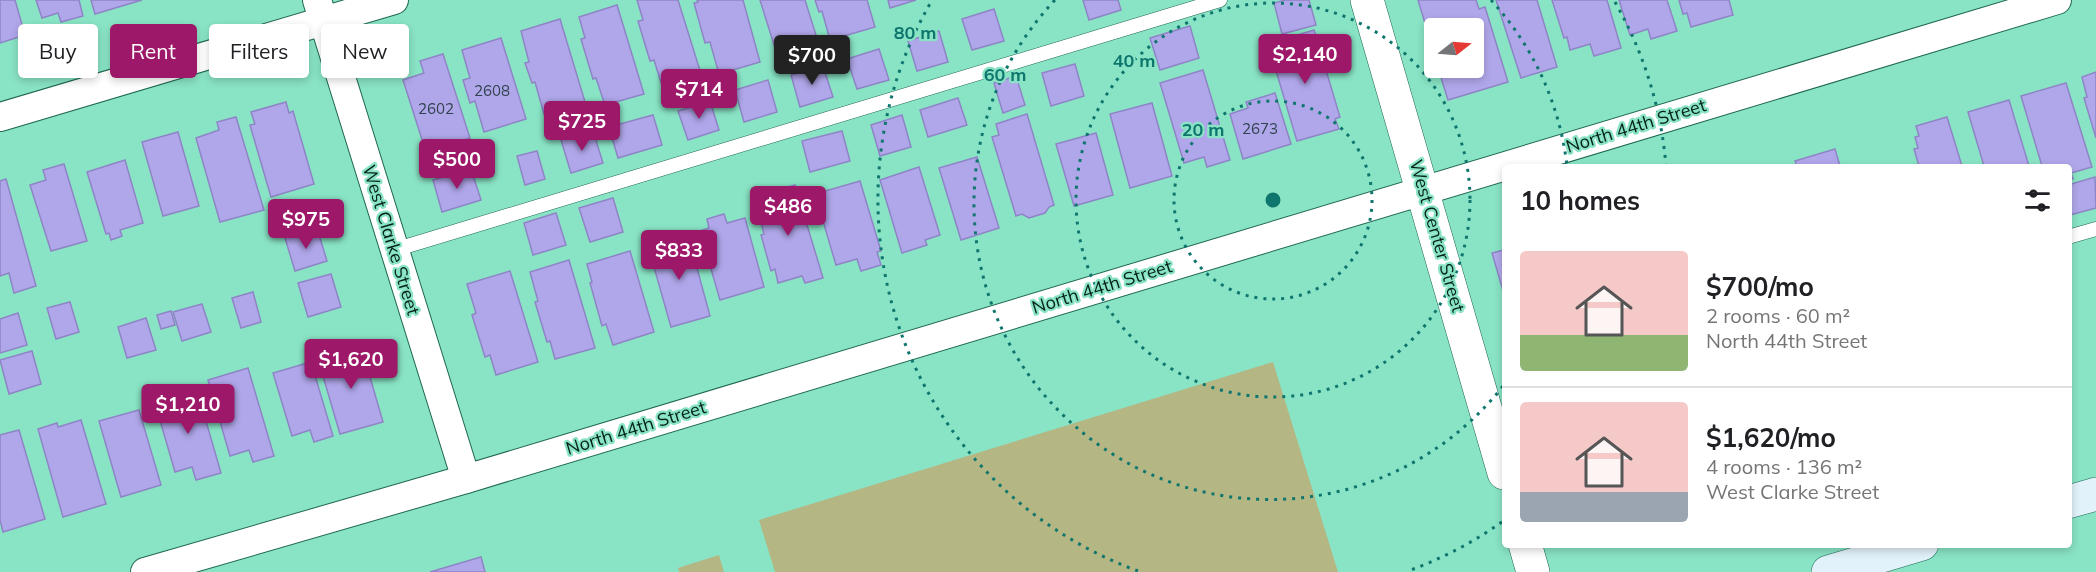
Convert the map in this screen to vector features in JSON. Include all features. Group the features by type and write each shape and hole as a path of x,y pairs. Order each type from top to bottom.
{"main road":[{"path":"2072,501 2096,494"},
{"path":"1828,572 1909,548"}],"street":[{"path":"0,117 320,10 393,0"},
{"name":"West Center Street","path":"1368,0 1491,410 1502,463"},
{"name":"North 44th Street","path":"1511,164 2057,0"},
{"name":"West Clarke Street","path":"320,10 466,479"},
{"name":"North 44th Street","path":"145,572 466,479 1502,167"},
{"path":"1526,548 1533,572"}],"lane":[{"path":"394,250 1220,0"},
{"path":"2072,236 2096,229"}],"green space":[{"path":"1273,362 1338,572 775,572 759,520"},
{"path":"719,555 724,572 679,572 678,568"}],"building":[{"path":"0,0 15,0 22,24 18,24 18,37 0,43"},
{"path":"36,0 79,0 83,16 61,22 58,13 42,18"},
{"path":"91,0 142,0 95,14"},
{"path":"637,0 678,0 702,77 663,89 654,60 650,61 638,21 643,20"},
{"path":"697,0 743,0 760,62 719,74 710,42 705,43 694,3 698,2"},
{"path":"760,0 805,0 816,35 775,48"},
{"path":"815,0 867,0 875,27 830,40 822,11 819,12"},
{"path":"888,0 916,0 890,8"},
{"path":"1083,0 1118,0 1121,10 1089,20"},
{"path":"1285,0 1309,0 1316,25 1282,34 1274,3"},
{"path":"1418,0 1476,0 1479,9 1485,7 1508,82 1448,100 1441,78 1484,78 1484,18 1424,18 1424,20"},
{"path":"1496,0 1537,0 1557,67 1521,78"},
{"path":"1552,0 1607,0 1621,48 1594,56 1590,44 1570,50"},
{"path":"1619,0 1667,0 1677,31 1651,39 1648,29 1630,35"},
{"path":"1679,0 1729,0 1733,15 1691,27 1687,13 1683,14"},
{"path":"617,5 644,94 605,105 596,78 593,79 581,39 585,38 579,17"},
{"path":"994,9 1004,41 972,50 962,19"},
{"path":"560,19 585,102 544,114 535,82 532,83 525,63 529,62 521,31"},
{"path":"1190,26 1199,58 1160,70 1150,38"},
{"path":"1314,30 1340,117 1335,119 1339,129 1297,141 1268,44"},
{"path":"939,31 948,62 917,71 908,41"},
{"path":"501,38 526,119 484,132 475,101 470,103 463,80 470,78 462,50"},
{"path":"879,49 889,80 857,89 847,59"},
{"path":"443,54 470,138 426,152 403,80 424,73 420,61"},
{"path":"1075,64 1084,96 1051,106 1042,73"},
{"path":"823,66 833,97 800,107 791,75"},
{"path":"1203,70 1230,160 1207,167 1204,157 1184,163 1160,83"},
{"path":"2096,72 2096,138 2084,98 2087,97 2082,77"},
{"path":"1016,76 1025,105 1003,113 994,83"},
{"path":"768,80 777,112 744,122 735,90"},
{"path":"2066,83 2092,167 2072,173 2072,164 2041,164 2021,96"},
{"path":"1275,93 1291,144 1243,159 1230,114 1248,108 1246,102"},
{"path":"958,98 967,125 928,137 920,110"},
{"path":"2009,100 2028,164 1983,164 1968,112"},
{"path":"710,101 719,130 688,140 678,111"},
{"path":"286,102 289,113 293,111 314,184 271,197 250,125 255,124 251,112"},
{"path":"1152,103 1172,176 1130,188 1110,114"},
{"path":"1027,114 1054,205 1049,207 1045,213 1029,218 1022,214 1016,216 992,137 999,135 996,124"},
{"path":"653,115 662,145 618,158 609,127"},
{"path":"902,115 911,147 880,156 871,125"},
{"path":"236,117 264,210 220,222 196,138 219,130 217,122"},
{"path":"1947,117 1961,164 1918,164 1914,149 1918,148 1915,137 1919,136 1916,126"},
{"path":"593,131 603,163 571,173 561,140"},
{"path":"842,131 850,161 810,172 802,141"},
{"path":"178,132 199,206 163,216 142,142"},
{"path":"1096,133 1113,195 1074,206 1056,144"},
{"path":"1835,149 1839,164 1796,164 1795,161"},
{"path":"537,151 545,179 525,185 517,156"},
{"path":"977,157 999,228 961,240 939,168"},
{"path":"125,160 143,223 120,230 122,236 111,240 109,233 106,234 87,172"},
{"path":"64,164 87,241 51,251 30,185 46,180 43,170"},
{"path":"919,167 940,235 925,240 927,245 902,253 880,180"},
{"path":"471,169 481,200 442,212 433,180"},
{"path":"2095,177 2096,208 2072,214 2072,184"},
{"path":"6,179 36,286 14,293 9,273 0,276 0,181"},
{"path":"860,181 881,251 877,252 881,265 861,271 857,259 836,265 815,194"},
{"path":"795,185 823,278 805,283 802,276 778,283 775,269 771,271 761,235 764,234 759,214 767,212 762,195"},
{"path":"613,198 623,232 590,242 579,208"},
{"path":"556,213 566,245 533,255 524,223"},
{"path":"724,214 727,223 745,218 764,287 720,300 700,231 709,228 707,219"},
{"path":"317,228 327,261 295,271 285,238"},
{"path":"688,235 710,316 671,327 648,246"},
{"path":"1502,250 1502,287 1492,253"},
{"path":"630,251 654,332 613,345 606,324 602,326 587,264"},
{"path":"569,260 595,348 555,359 550,341 547,342 535,302 538,301 530,272"},
{"path":"510,271 538,362 496,375 490,355 485,357 472,315 476,313 467,284"},
{"path":"331,274 341,307 308,317 298,283"},
{"path":"253,292 261,322 241,328 232,298"},
{"path":"70,302 79,332 56,339 47,308"},
{"path":"202,304 211,332 182,341 173,312"},
{"path":"171,311 175,325 161,329 157,315"},
{"path":"18,313 27,345 0,353 0,319"},
{"path":"146,318 156,350 127,358 118,327"},
{"path":"361,346 383,422 340,434 318,359"},
{"path":"32,351 41,384 9,394 0,360"},
{"path":"311,362 333,436 314,442 310,430 292,436 273,373"},
{"path":"248,368 274,456 253,462 249,450 230,456 208,380"},
{"path":"197,390 221,473 196,480 192,467 175,472 155,403"},
{"path":"139,410 161,485 121,497 99,421"},
{"path":"81,420 106,504 63,517 38,429 57,423 58,427"},
{"path":"19,430 45,519 3,532 0,520 0,435"},
{"path":"481,557 485,572 430,572"}]}
